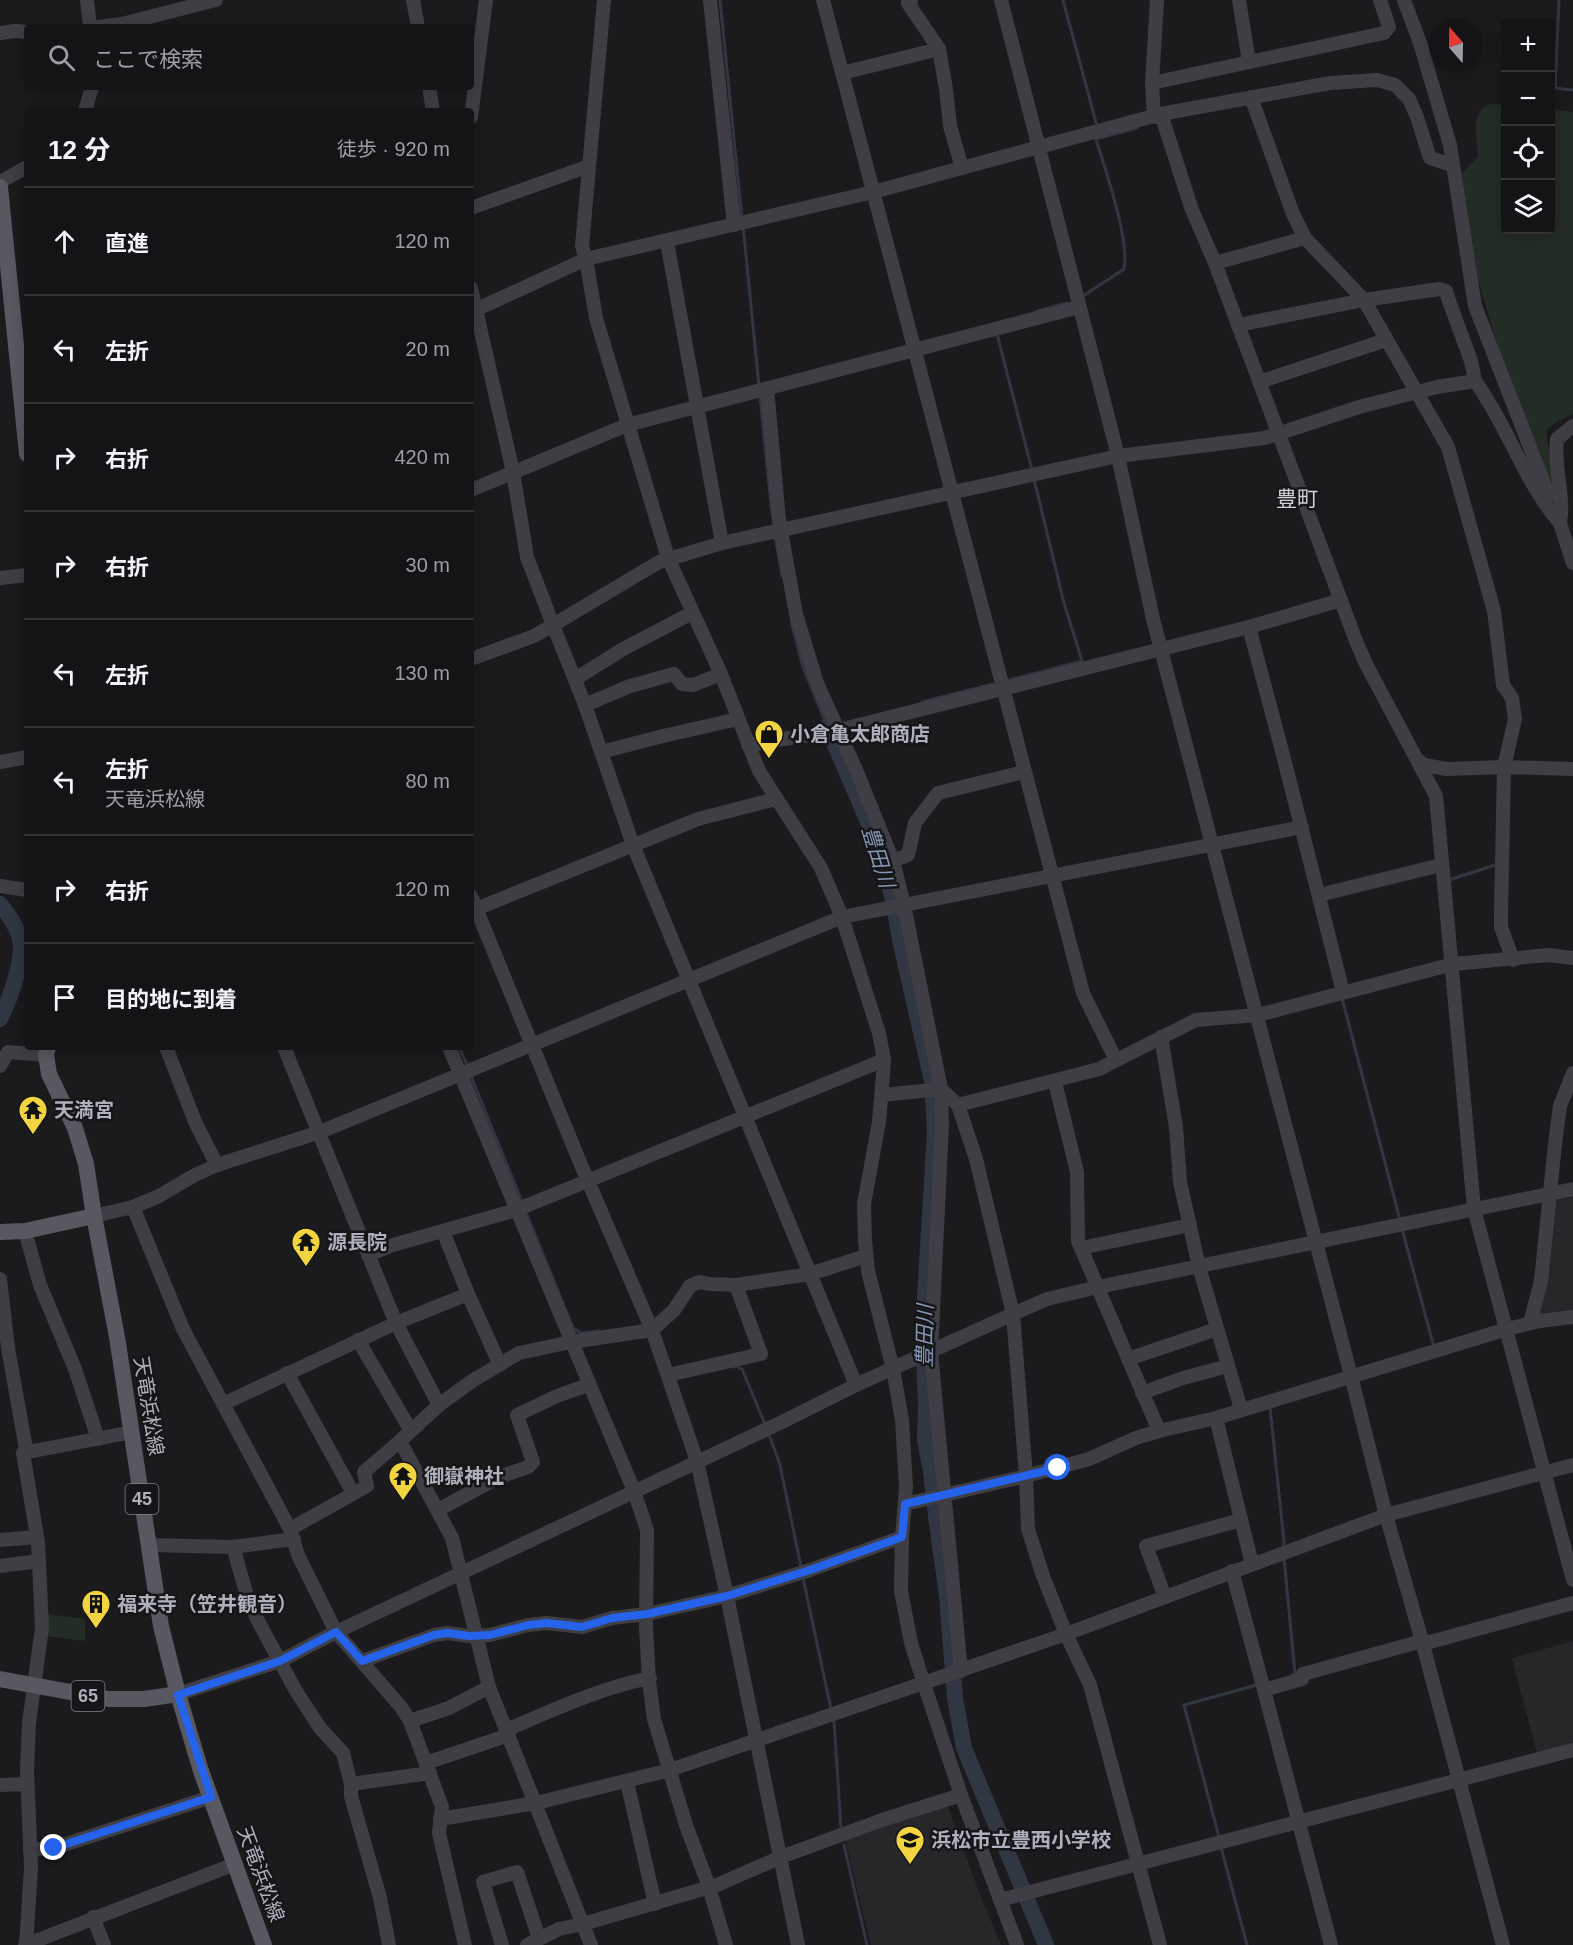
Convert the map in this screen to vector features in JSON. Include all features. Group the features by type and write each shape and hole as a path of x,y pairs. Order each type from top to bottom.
{"main road":[{"path":"0,187 20,319 24,396"},
{"name":"天竜浜松線","path":"47,1051 50,1074 75,1128 86,1164 117,1337 161,1626 178,1695 211,1797 264,1945"},
{"path":"0,1232 25,1231 94,1216"},
{"name":"65","path":"0,1678 108,1699 144,1699 178,1695"}],"street":[{"path":"87,0 90,24"},
{"path":"122,24 216,0"},
{"path":"413,0 417,24"},
{"path":"472,108 486,0"},
{"path":"604,0 582,246 596,318 668,558 721,674 759,771 821,868 842,917 874,1013 884,1060 879,1122 864,1204 866,1256 893,1369 902,1420 906,1461 901,1591 909,1635 924,1684 961,1795 1017,1945"},
{"path":"710,0 740,224"},
{"path":"823,0 1083,993 1116,1060"},
{"path":"911,0 908,3 939,49 950,126 962,168"},
{"path":"1001,0 1118,456 1153,619 1386,1515 1503,1945"},
{"path":"1157,0 1152,83 1158,116 1366,664 1436,796 1474,1209 1573,1580"},
{"path":"1239,0 1249,62"},
{"path":"1152,83 1384,33 1389,27 1380,0"},
{"path":"1404,0 1420,43 1450,145 1475,306 1560,523 1573,563"},
{"path":"0,33 24,32"},
{"path":"842,73 939,49"},
{"path":"855,1385 633,845 585,705 527,557 513,472 474,311 586,260 873,192 1158,116 1350,81 1377,80 1395,85 1409,99 1431,158 1452,165"},
{"path":"86,108 91,90"},
{"path":"430,90 432,108"},
{"path":"1252,100 1293,214 1305,238 1367,299 1386,340 1448,447 1494,611 1503,685 1512,698 1515,719 1504,767 1501,915 1501,927 1513,960"},
{"path":"474,207 589,166"},
{"path":"0,182 24,169"},
{"path":"1215,263 1305,238"},
{"path":"667,242 722,543"},
{"path":"1238,325 1427,289 1446,291 1468,351 1475,381 1511,441 1546,507 1560,523"},
{"path":"474,489 627,425 1079,307"},
{"path":"1259,382 1386,340"},
{"path":"474,658 534,636 668,558 722,543 1118,456 1241,442 1278,434 1359,407 1454,383 1475,381"},
{"path":"762,390 776,531 796,614 832,732 893,861 897,906 941,1089 942,1125 930,1352 938,1497 960,1672"},
{"path":"1560,523 1562,512 1554,454 1557,439 1573,426"},
{"path":"0,578 24,575"},
{"path":"748,745 832,732 1249,627 1341,600"},
{"path":"575,679 625,648 692,613"},
{"path":"1249,627 1343,992"},
{"path":"585,705 630,686 674,674 682,684 693,685 721,674"},
{"path":"601,752 738,719"},
{"path":"0,762 24,758"},
{"path":"1416,758 1424,765 1447,769 1504,767 1573,769"},
{"path":"893,861 908,855 915,823 938,793 1024,772"},
{"path":"474,905 698,819 776,799"},
{"path":"94,1216 133,1207 217,1165 320,1132 842,917 1302,827"},
{"path":"1319,895 1441,864"},
{"path":"0,886 24,890"},
{"path":"474,907 652,1330 697,1461 798,1945"},
{"path":"958,1105 1099,1070 1196,1020 1257,1016 1453,964 1549,955 1573,958"},
{"path":"1161,1037 1176,1127 1180,1182 1198,1267 1241,1409"},
{"path":"167,1050 196,1124 217,1165"},
{"path":"285,1050 396,1323 439,1405"},
{"path":"451,1050 466,1072 522,1208 571,1342 634,1491 647,1530 646,1628 654,1719 726,1945"},
{"path":"0,1066 8,1052 47,1051"},
{"path":"368,1255 393,1245 522,1208 884,1060"},
{"path":"1530,1323 1541,1281 1560,1106 1573,1073"},
{"path":"1055,1082 1077,1172 1078,1241 1159,1431"},
{"path":"882,1095 941,1089 958,1105 976,1159 1013,1314 1028,1529 1043,1576 1066,1634 1090,1685 1160,1945"},
{"path":"178,1695 280,1661 336,1632 855,1385 1047,1299 1573,1189"},
{"path":"133,1207 183,1329 292,1534 298,1555 336,1632 401,1707 410,1721 442,1807 439,1833 465,1945"},
{"path":"1081,1248 1190,1225"},
{"path":"25,1231 40,1285 75,1369 98,1439"},
{"path":"443,1231 500,1365"},
{"path":"149,1545 233,1547 292,1534 367,1486 364,1472 439,1405 472,1381 519,1353 571,1342 652,1330 674,1310 690,1286 699,1282 736,1285 810,1274 866,1256"},
{"path":"0,1279 8,1348 26,1449 23,1453 37,1537 42,1628 29,1723 27,1784 30,1850 26,1944 235,1864"},
{"path":"668,1375 761,1354 736,1285"},
{"path":"223,1404 358,1340 468,1294"},
{"path":"905,1504 1089,1459 1136,1438 1159,1431 1216,1418 1507,1329 1573,1317"},
{"path":"1128,1359 1217,1329"},
{"path":"358,1340 411,1431"},
{"path":"1142,1393 1183,1378 1228,1366"},
{"path":"287,1373 353,1493"},
{"path":"438,1509 499,1477 528,1467 533,1462 517,1415 557,1396 588,1385"},
{"path":"1216,1418 1252,1564"},
{"path":"23,1453 132,1432"},
{"path":"400,1441 452,1538 489,1687 591,1945"},
{"path":"440,1819 536,1803 670,1770 756,1739 960,1672 1386,1515 1573,1466"},
{"path":"1165,1597 1146,1546 1241,1520"},
{"path":"0,1540 37,1537"},
{"path":"362,1661 434,1635 447,1633 490,1635 528,1625 547,1623 582,1627 612,1618 647,1614 727,1596 810,1570 902,1537"},
{"path":"233,1547 248,1599 296,1691 320,1728 343,1753 351,1784 351,1796 380,1898 389,1945"},
{"path":"0,1566 39,1561"},
{"path":"1232,1571 1331,1945"},
{"path":"1263,1685 1302,1679 1303,1674 1573,1603"},
{"path":"351,1784 428,1768 555,1709 623,1683 650,1678"},
{"path":"410,1721 430,1712 445,1709 489,1687"},
{"path":"1000,1900 1573,1750"},
{"path":"627,1782 655,1904"},
{"path":"0,1785 27,1784"},
{"path":"502,1945 483,1882 518,1872 533,1941 559,1929 584,1924 709,1887 781,1857 882,1820 961,1795"},
{"path":"30,1850 54,1848 211,1797"},
{"path":"93,1917 104,1945"}],"shaded area":[{"path":"1490,104 1501,105 1501,234 1555,234 1555,110 1573,112 1573,414 1546,430 1556,501 1501,357 1474,266 1461,179 1462,173 1478,157 1476,126 1479,113"},
{"path":"1573,1197 1573,1313 1538,1317 1552,1201"},
{"path":"48,1614 85,1619 85,1641 46,1636"},
{"path":"1573,1641 1573,1744 1537,1754 1512,1658"},
{"name":"浜松市立豊西小学校","path":"947,1804 1001,1945 871,1945 845,1839"}],"waterway":[{"path":"720,0 742,219"},
{"path":"1063,0 1097,126"},
{"path":"1559,0 1555,88 1573,90"},
{"path":"1083,296 1124,269 1125,256 1120,223 1096,139 1137,128"},
{"path":"743,225 759,386"},
{"path":"1037,311 1067,303"},
{"path":"997,334 1032,470"},
{"path":"760,396 772,514"},
{"path":"1009,680 1082,661 1064,603 1034,479"},
{"path":"775,536 782,576"},
{"path":"791,621 803,667 827,726 829,725"},
{"path":"922,702 993,684"},
{"name":"豊田川","path":"827,726 880,850 932,1081 935,1131 923,1331 925,1440 947,1596 955,1698 964,1748 1046,1945"},
{"path":"1449,880 1498,864"},
{"path":"0,904 14,924 21,946 14,983 0,1019"},
{"path":"1342,998 1400,1220"},
{"path":"460,1050 468,1067"},
{"path":"470,1074 523,1204"},
{"path":"525,1210 573,1328 581,1333 599,1331"},
{"path":"1402,1229 1434,1347"},
{"path":"733,1367 742,1369 764,1422"},
{"path":"1270,1407 1283,1548"},
{"path":"770,1437 780,1465 801,1567"},
{"path":"1284,1558 1295,1674 1292,1675"},
{"path":"803,1578 831,1709"},
{"path":"1219,1837 1184,1705 1257,1685"},
{"path":"834,1720 841,1829"},
{"path":"844,1845 867,1945"},
{"path":"1221,1847 1247,1945"}],"place":[{"name":"小倉亀太郎商店","path":"769,760"},
{"name":"天満宮","path":"33,1136"},
{"name":"源長院","path":"306,1268"},
{"name":"御嶽神社","path":"403,1502"},
{"name":"福来寺（笠井観音）","path":"96,1630"},
{"name":"浜松市立豊西小学校","path":"910,1866"}],"district":[{"name":"豊町","path":"1297,499"}],"route":[{"path":"54,1848 211,1797 178,1695 280,1661 336,1632 362,1661 434,1635 447,1633 469,1636 490,1635 504,1630 547,1623 582,1627 612,1618 647,1614 727,1596 810,1570 902,1537 905,1504 1058,1468"}]}
